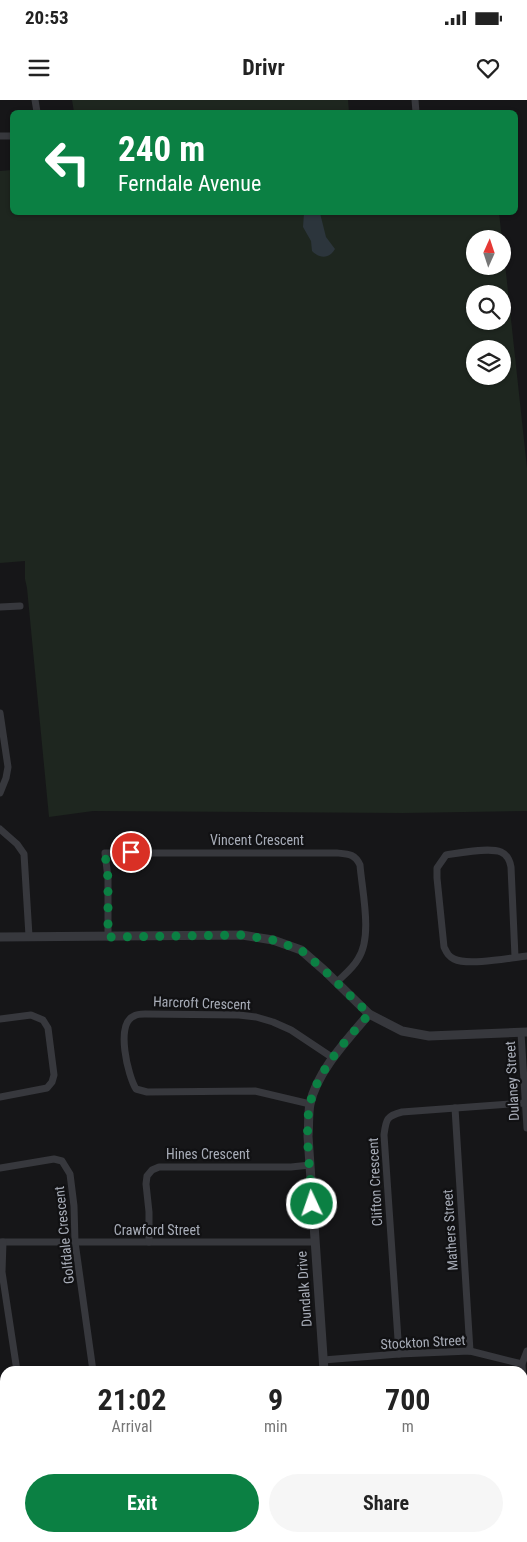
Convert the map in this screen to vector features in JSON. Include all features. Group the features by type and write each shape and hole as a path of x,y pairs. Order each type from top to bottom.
{"street":[{"path":"0,607 20,606"},
{"path":"0,713 8,767 0,793"},
{"path":"0,829 17,844 24,854 29,936"},
{"path":"515,957 509,858 502,852 492,850 446,855 437,868 437,878 444,947 448,955 456,960 467,962 527,956"},
{"name":"Vincent Crescent","path":"108,937 108,878 105,853 327,853 352,855 360,865 367,935 359,958 337,982"},
{"path":"0,937 242,935 273,940 301,950 369,1014 402,1031 429,1036 524,1033"},
{"name":"Harcroft Crescent","path":"310,1104 255,1091 147,1092 136,1089 131,1080 123,1035 126,1023 133,1016 145,1014 239,1015 256,1017 291,1030 333,1058"},
{"name":"Dundalk Drive","path":"324,1366 308,1136 310,1104 333,1058 369,1014"},
{"path":"0,1019 31,1015 43,1020 48,1028 54,1075 52,1082 47,1088 0,1097"},
{"name":"Dulaney Street","path":"524,1033 527,1128"},
{"name":"Clifton Crescent","path":"398,1354 384,1135 385,1123 391,1115 402,1112 525,1103"},
{"name":"Mathers Street","path":"455,1108 470,1351"},
{"name":"Golfdale Crescent","path":"0,1168 54,1159 62,1161 68,1168 74,1206 75,1242 92,1366"},
{"name":"Hines Crescent","path":"149,1242 146,1184 147,1176 158,1167 291,1167 310,1165"},
{"path":"1,1242 2,1272 16,1366"},
{"name":"Crawford Street","path":"1,1242 315,1242"},
{"name":"Stockton Street","path":"323,1360 470,1351 522,1364"},
{"path":"522,1364 527,1351"}],"shaded area":[{"path":"72,100 348,100 349,110 74,110"},
{"path":"10,170 10,215 499,215 501,230 466,230 466,275 506,275 507,285 466,285 466,330 511,330 511,319 527,468 527,811 403,813 93,811 49,817 25,579 25,561 0,563 0,171"},
{"path":"304,215 320,215 326,237 335,249 333,252 324,257 315,254 312,251 311,241 303,227"}],"route":[{"path":"131,852 105,853 108,878 108,937 242,935 273,940 301,950 369,1014 333,1058 310,1104 308,1136 312,1204"}]}
